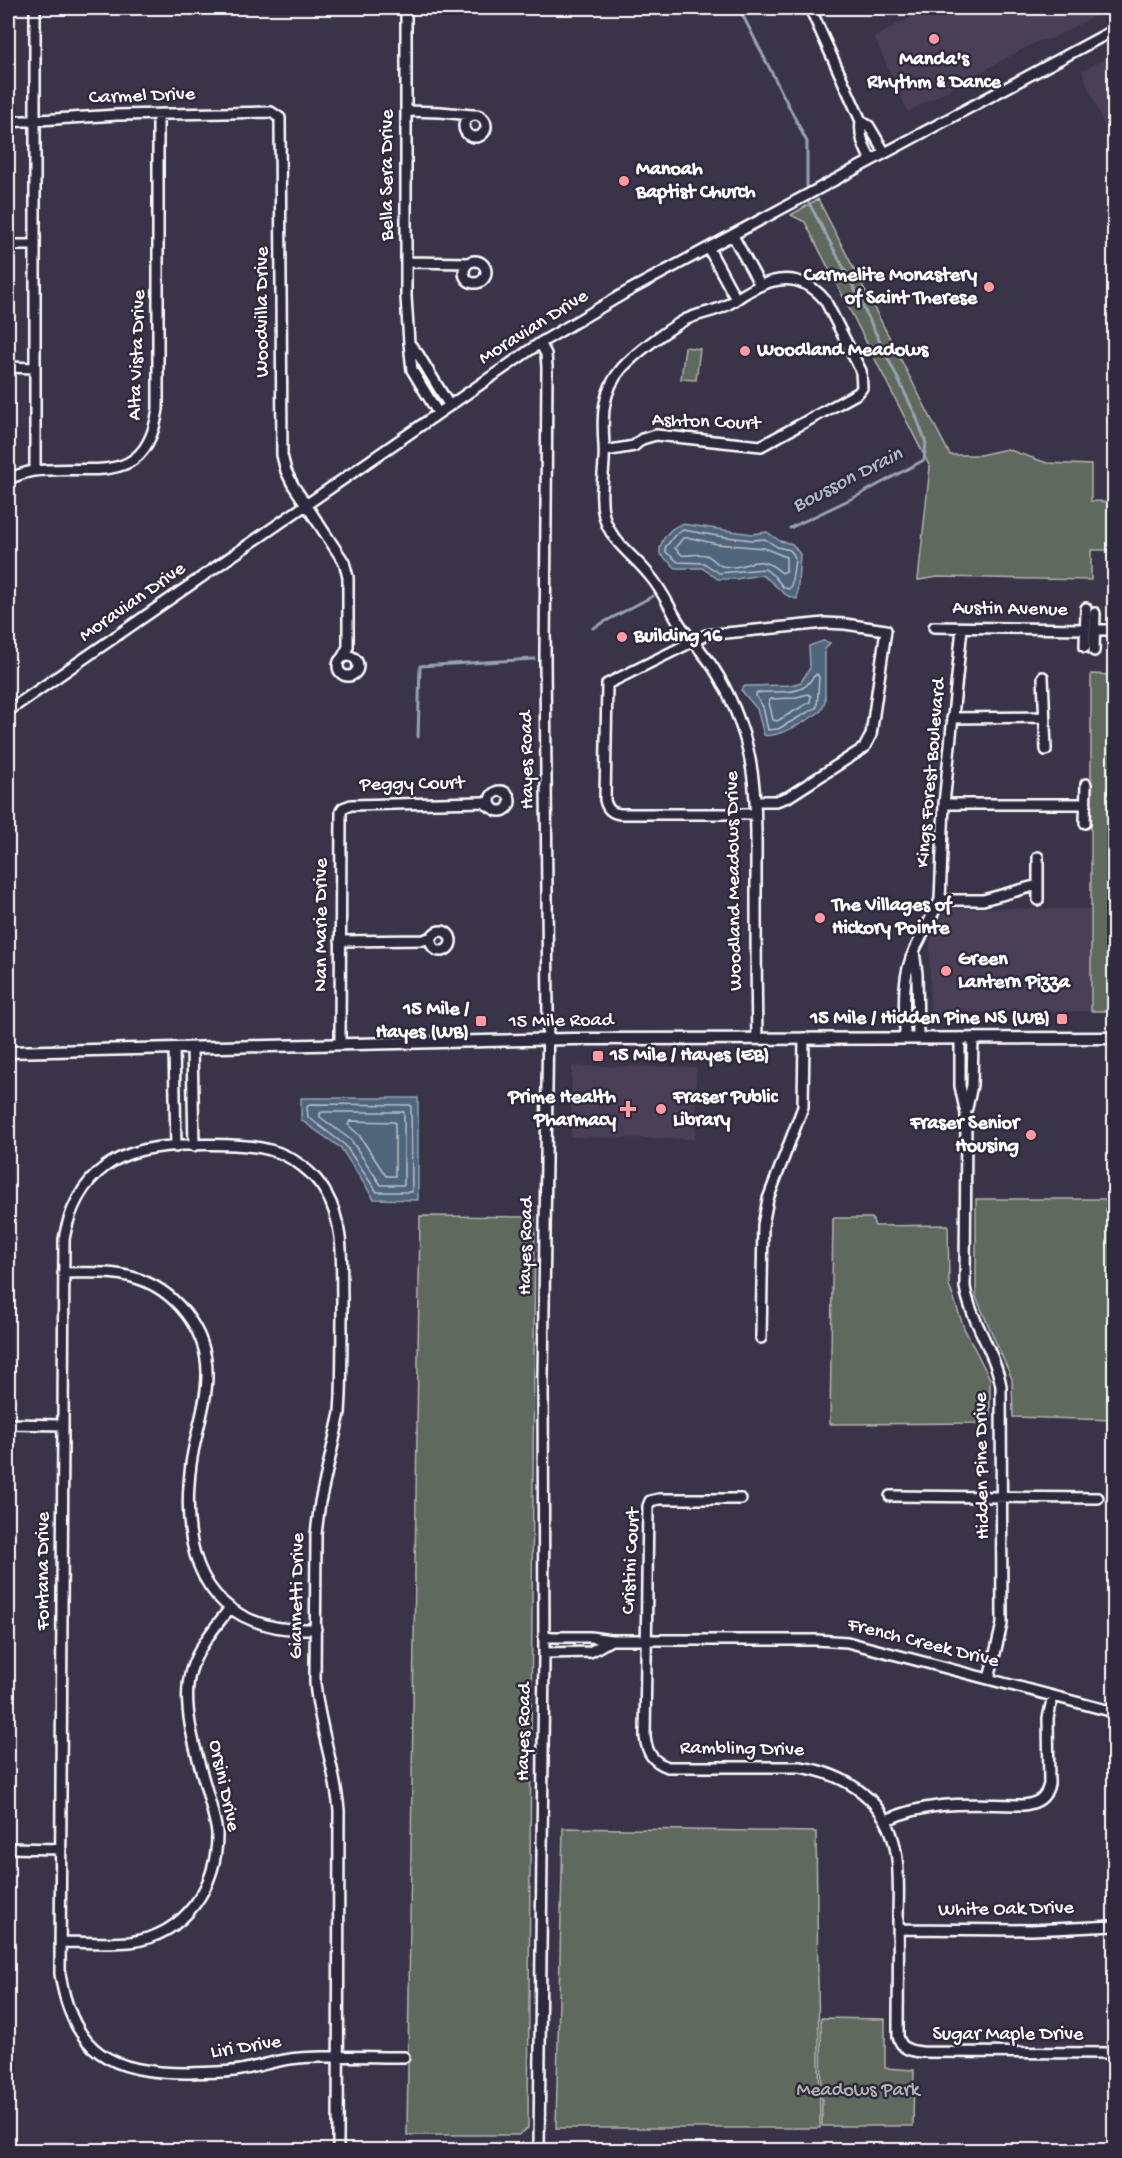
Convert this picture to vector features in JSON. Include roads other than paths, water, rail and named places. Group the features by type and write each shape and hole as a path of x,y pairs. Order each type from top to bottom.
{"main road":[{"name":"15 Mile Road","path":"8,1052 547,1040 1114,1038"}],"street":[{"path":"35,8 35,471"},
{"name":"Bella Sera Drive","path":"406,8 406,262 409,343 412,370 438,413"},
{"path":"810,8 861,121 860,131 864,147 871,160"},
{"name":"Moravian Drive","path":"8,711 540,343 630,290 1114,30"},
{"path":"406,111 450,112 479,116 484,121 485,131 480,136 466,133 458,114"},
{"name":"Carmel Drive","path":"8,122 117,115 271,112 278,115"},
{"name":"Alta Vista Drive","path":"8,479 35,471 117,468 134,459 145,448 156,425 158,409 158,115"},
{"name":"Woodvilla Drive","path":"278,115 282,122 282,455 286,471 305,504 344,562 348,578 348,647"},
{"path":"464,126 466,119 472,115"},
{"path":"861,121 869,126 885,153"},
{"path":"733,236 760,285"},
{"path":"8,245 35,245"},
{"path":"709,249 736,299"},
{"path":"406,262 444,262 461,268 467,279 473,282 480,282 485,277 486,270 483,264 476,261 461,268"},
{"name":"Ashton Court","path":"604,451 634,446 642,439 656,435 761,446 858,393 862,388 861,371 825,300 818,292 800,282 788,280 768,281 748,292"},
{"name":"Woodland Meadows Drive","path":"748,292 720,310 683,321 621,370 612,383 603,407 602,502 613,538 636,559 652,578 692,640 702,651 736,710 749,755 755,801 757,1038"},
{"path":"409,343 450,405"},
{"name":"Hayes Road","path":"539,2151 547,1040 545,658 547,367 546,354 540,343"},
{"path":"8,367 35,368"},
{"path":"1090,610 1090,649"},
{"path":"755,801 776,801 788,797 868,744 886,630 825,623 706,635 607,684 606,805 611,812 620,814 755,814"},
{"name":"Austin Avenue","path":"933,627 1114,630"},
{"name":"Kings Forest Boulevard","path":"905,1038 905,977 908,965 940,900 944,804 962,628"},
{"path":"348,647 358,663 358,670 350,675 339,670 339,663 348,647"},
{"path":"342,658 354,657"},
{"path":"1043,677 1046,750"},
{"path":"952,718 1044,717"},
{"path":"1085,823 1086,784"},
{"name":"Peggy Court","path":"343,808 351,805 483,802 498,811 505,810 510,802 508,796 503,792 496,792 483,802"},
{"name":"Peggy Court","path":"491,796 492,808"},
{"path":"944,804 1086,804"},
{"name":"Nan Marie Drive","path":"340,1044 340,816 343,808"},
{"path":"1038,857 1038,900"},
{"path":"940,900 983,900 1038,885"},
{"path":"340,941 430,940"},
{"name":"Kings Forest Boulevard","path":"914,951 918,1038"},
{"path":"761,1338 763,1225 768,1199 803,1107 804,1038"},
{"name":"Hidden Pine Drive","path":"960,1038 960,1086 966,1114"},
{"name":"Hidden Pine Drive","path":"973,1038 972,1085 966,1114 965,1287 972,1315 999,1377 1002,1497 1002,1624 989,1679"},
{"path":"174,1048 176,1147"},
{"path":"192,1048 194,1146"},
{"name":"Fontana Drive","path":"98,2052 81,2036 70,2016 60,1974 64,1239 75,1203 86,1184 104,1167 140,1150 194,1146"},
{"name":"Giannetti Drive","path":"194,1146 251,1146 272,1150 289,1158 312,1175 325,1190 336,1217 341,1238 340,1413 316,1534 315,1683 317,1706 337,1791 339,1810 338,2151"},
{"path":"63,1273 115,1274 141,1280 171,1297 187,1315 198,1334 207,1362 203,1405 191,1464 190,1540 198,1566 216,1594 231,1608 254,1621 273,1627 316,1629"},
{"path":"8,1424 63,1425"},
{"path":"890,1496 1098,1498"},
{"name":"Cristini Court","path":"646,1640 648,1506 650,1501 659,1499 741,1499"},
{"name":"Orsini Drive","path":"61,1942 117,1943 148,1938 175,1924 194,1908 204,1889 214,1864 217,1832 188,1713 188,1685 191,1669 200,1651 231,1608"},
{"name":"French Creek Drive","path":"544,1637 590,1637 611,1640 847,1642 1114,1712"},
{"name":"French Creek Drive","path":"544,1653 590,1652 611,1640"},
{"name":"Rambling Drive","path":"646,1640 645,1737 646,1748 653,1759 668,1767 800,1767 821,1770 854,1785 870,1799 886,1820"},
{"path":"898,1929 898,1865 893,1836 886,1820 906,1811 924,1807 1024,1805 1034,1804 1042,1799 1049,1784 1048,1718 1053,1696"},
{"path":"8,1848 61,1849"},
{"name":"White Oak Drive","path":"898,1929 1032,1929 1114,1926"},
{"name":"Sugar Maple Drive","path":"898,1929 898,2036 903,2047 911,2052 1114,2053"},
{"name":"Liri Drive","path":"98,2052 129,2068 153,2073 223,2072 299,2058 404,2056"}],"water":[{"path":"682,524 752,534 767,532 780,541 792,544 800,554 797,599 782,592 761,575 718,579 702,568 676,568 660,554 660,549 666,536"},
{"path":"823,641 830,643 825,649 825,701 821,711 785,731 764,735 757,709 741,690 745,686 791,685 801,682 810,668 809,646"},
{"path":"301,1098 418,1098 418,1200 374,1199 341,1148 301,1120"},
{"path":"17,2143 70,2143 73,2147 72,2150 10,2150"}],"waterway":[{"name":"Bousson Drain","path":"739,8 807,142 807,186"},
{"name":"Bousson Drain","path":"790,528 924,460 926,443 916,416 849,278 809,203"},
{"path":"593,628 653,596"},
{"path":"418,737 420,666 534,659"}],"place":[{"name":"Manda's Rhythm & Dance","path":"934,39"},
{"name":"Manoah Baptist Church","path":"624,181"},
{"name":"Carmelite Monastery of Saint Therese","path":"989,287"},
{"name":"Woodland Meadows","path":"745,351"},
{"name":"Building 16","path":"622,637"},
{"name":"The Villages of Hickory Pointe","path":"820,918"},
{"name":"Green Lantern Pizza","path":"946,971"},
{"name":"15 Mile / Hidden Pine NS (WB)","path":"1062,1019"},
{"name":"15 Mile / Hayes (WB)","path":"481,1021"},
{"name":"15 Mile / Hayes (EB)","path":"598,1056"},
{"name":"Prime Health Pharmacy","path":"628,1109"},
{"name":"Fraser Public Library","path":"661,1109"},
{"name":"Fraser Senior Housing","path":"1031,1135"}],"park label":[{"name":"Meadows Park","path":"858,2091"}]}
